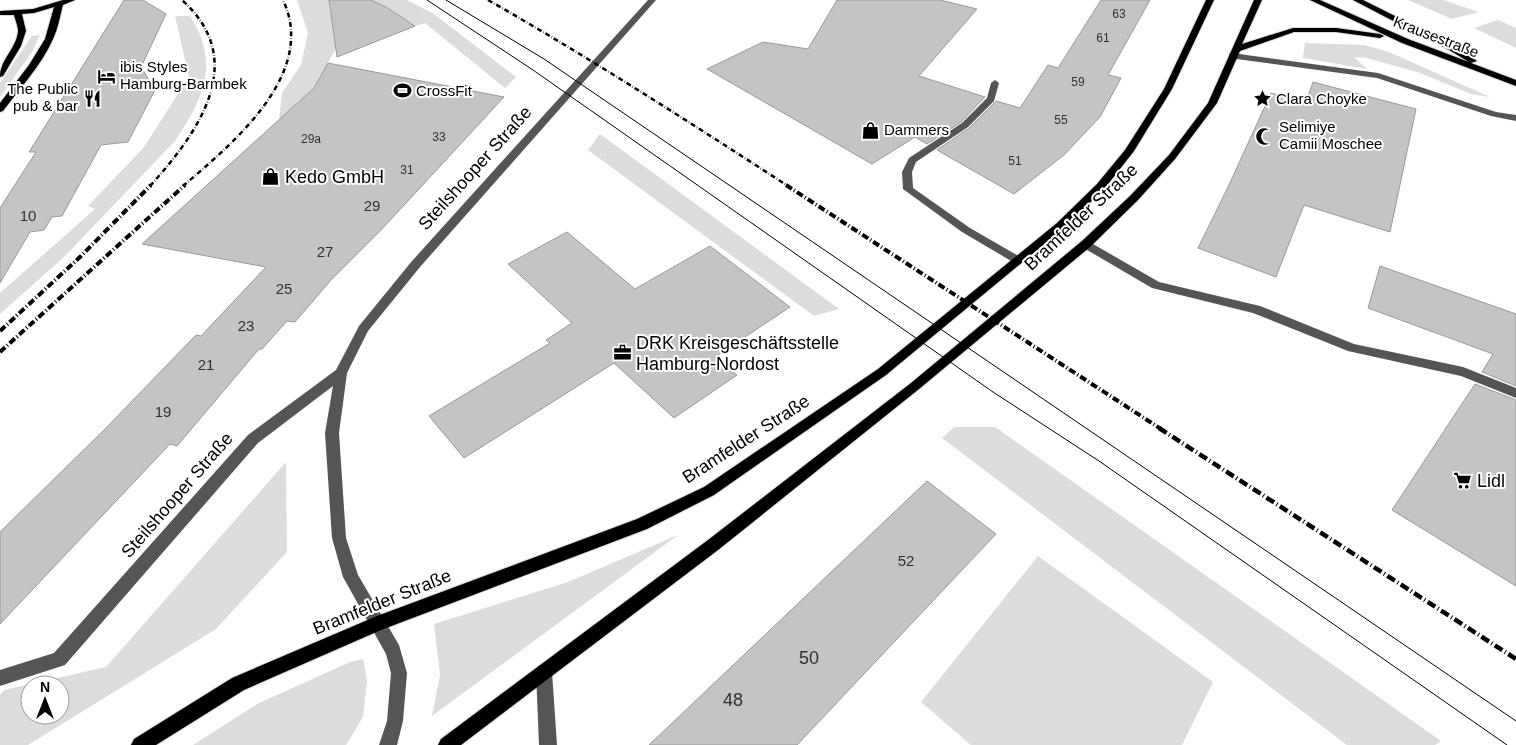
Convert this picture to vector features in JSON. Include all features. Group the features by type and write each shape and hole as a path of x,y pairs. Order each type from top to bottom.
{"main road":[{"path":"0,13 18,13 58,5 71,0"},
{"name":"Bramfelder Straße","path":"140,745 238,684 377,624 642,524 709,490 882,372 1061,225 1101,186 1129,151 1168,89 1210,0"},
{"name":"Bramfelder Straße","path":"447,745 712,545 915,386 1086,244 1134,198 1172,157 1212,104 1258,0"},
{"name":"Krausestraße","path":"1314,0 1405,41 1516,83"},
{"name":"Krausestraße","path":"1357,0 1452,48 1495,74"},
{"path":"0,110 41,53 50,37 52,22 58,5"},
{"path":"0,74 18,46 22,31 18,13"},
{"path":"1234,53 1293,30 1314,29 1363,32 1405,41"}],"street":[{"name":"Steilshooper Straße","path":"388,745 395,721 400,673 393,651 350,576 339,538 332,433 341,373 363,329 410,272 652,0"},
{"path":"1234,53 1378,76 1494,114 1516,118"},
{"path":"995,83 991,99 965,125 912,160 907,172 908,189 966,230 1018,261"},
{"path":"1086,244 1156,285 1256,309 1352,348 1463,372 1516,393"},
{"name":"Steilshooper Straße","path":"0,678 59,659 253,439 341,373"},
{"path":"544,672 548,745"}],"shaded area":[{"path":"297,0 337,0 329,3 334,40 340,41 314,88 279,120 282,93 301,65 308,33"},
{"path":"371,0 407,0 434,14 516,77 505,88 425,23 415,26 386,7"},
{"path":"1408,0 1443,0 1479,12 1452,19"},
{"path":"175,16 190,16 199,33 204,49 205,80 194,110 175,141 64,257 0,314 0,293 95,209 88,206 144,147 189,77"},
{"path":"1498,20 1516,28 1516,48 1474,28"},
{"path":"40,35 32,52 0,97 0,83 32,36"},
{"path":"1305,43 1365,45 1389,52 1490,97 1471,94 1420,73 1367,58 1354,57 1367,69 1303,58"},
{"path":"600,134 839,309 814,316 588,150"},
{"path":"954,427 995,427 1441,741 1435,745 1347,745 942,438"},
{"path":"286,462 287,552 216,629 70,719 70,675 106,667"},
{"path":"678,535 432,716 440,675 434,624 568,582"},
{"path":"1038,556 1213,682 1182,745 971,745 921,702"},
{"path":"363,659 367,681 363,717 346,745 193,745 257,704 350,662"},
{"path":"20,686 20,725 60,725 28,745 0,745 0,695 4,690"}],"building":[{"name":"ibis Styles Hamburg-Barmbek","path":"124,0 143,0 166,14 141,67 155,90 128,142 101,145 62,216 52,217 44,230 30,232 0,283 0,208 36,152 29,152"},
{"path":"329,0 371,0 386,7 415,26 337,57"},
{"name":"Dammers","path":"837,0 940,0 977,9 919,76 985,97 961,122 927,144 915,137 872,164 707,69 763,42 808,49"},
{"path":"1101,0 1150,0 1108,75 1121,78 1100,117 1064,155 1014,194 937,150 969,128 996,101 1020,108 1048,65 1058,68"},
{"path":"328,63 504,97 382,229 331,280 295,322 287,321 262,349 259,349 177,446 170,444 0,624 0,532 106,428 196,335 201,336 266,267 142,244 314,88"},
{"path":"1313,82 1416,109 1390,232 1304,205 1276,277 1198,248 1271,93 1306,102"},
{"name":"DRK Kreisgeschäftsstelle Hamburg-Nordost","path":"567,232 635,289 710,246 790,307 715,357 737,375 674,418 614,363 464,458 429,416 550,343 546,340 572,323 508,264"},
{"path":"1380,266 1516,314 1516,386 1482,372 1493,354 1368,308"},
{"name":"Lidl","path":"1475,384 1516,400 1516,586 1392,510"},
{"path":"927,481 996,534 797,745 649,745"}],"tram line":[{"path":"427,0 533,70 993,392 1099,461 1507,745"},
{"path":"446,0 544,59 1516,721"}],"railway":[{"path":"150,186 185,143 199,120 210,96 214,72 212,47 202,23 182,0"},
{"path":"183,186 224,150 245,128 264,105 280,80 289,54 291,28 283,0"},
{"path":"488,0 602,67 788,186"},
{"path":"0,331 80,257 151,185"},
{"path":"0,352 185,185"},
{"path":"786,185 1161,429"},
{"path":"1159,428 1516,659"}],"place":[{"name":"ibis Styles Hamburg-Barmbek","path":"106,76"},
{"name":"CrossFit","path":"402,91"},
{"name":"The Public pub & bar","path":"92,98"},
{"name":"Clara Choyke","path":"1262,99"},
{"name":"Dammers","path":"870,130"},
{"name":"Selimiye Camii Moschee","path":"1265,136"},
{"name":"Kedo GmbH","path":"271,177"},
{"name":"DRK Kreisgeschäftsstelle Hamburg-Nordost","path":"622,353"},
{"name":"Lidl","path":"1463,481"}]}
